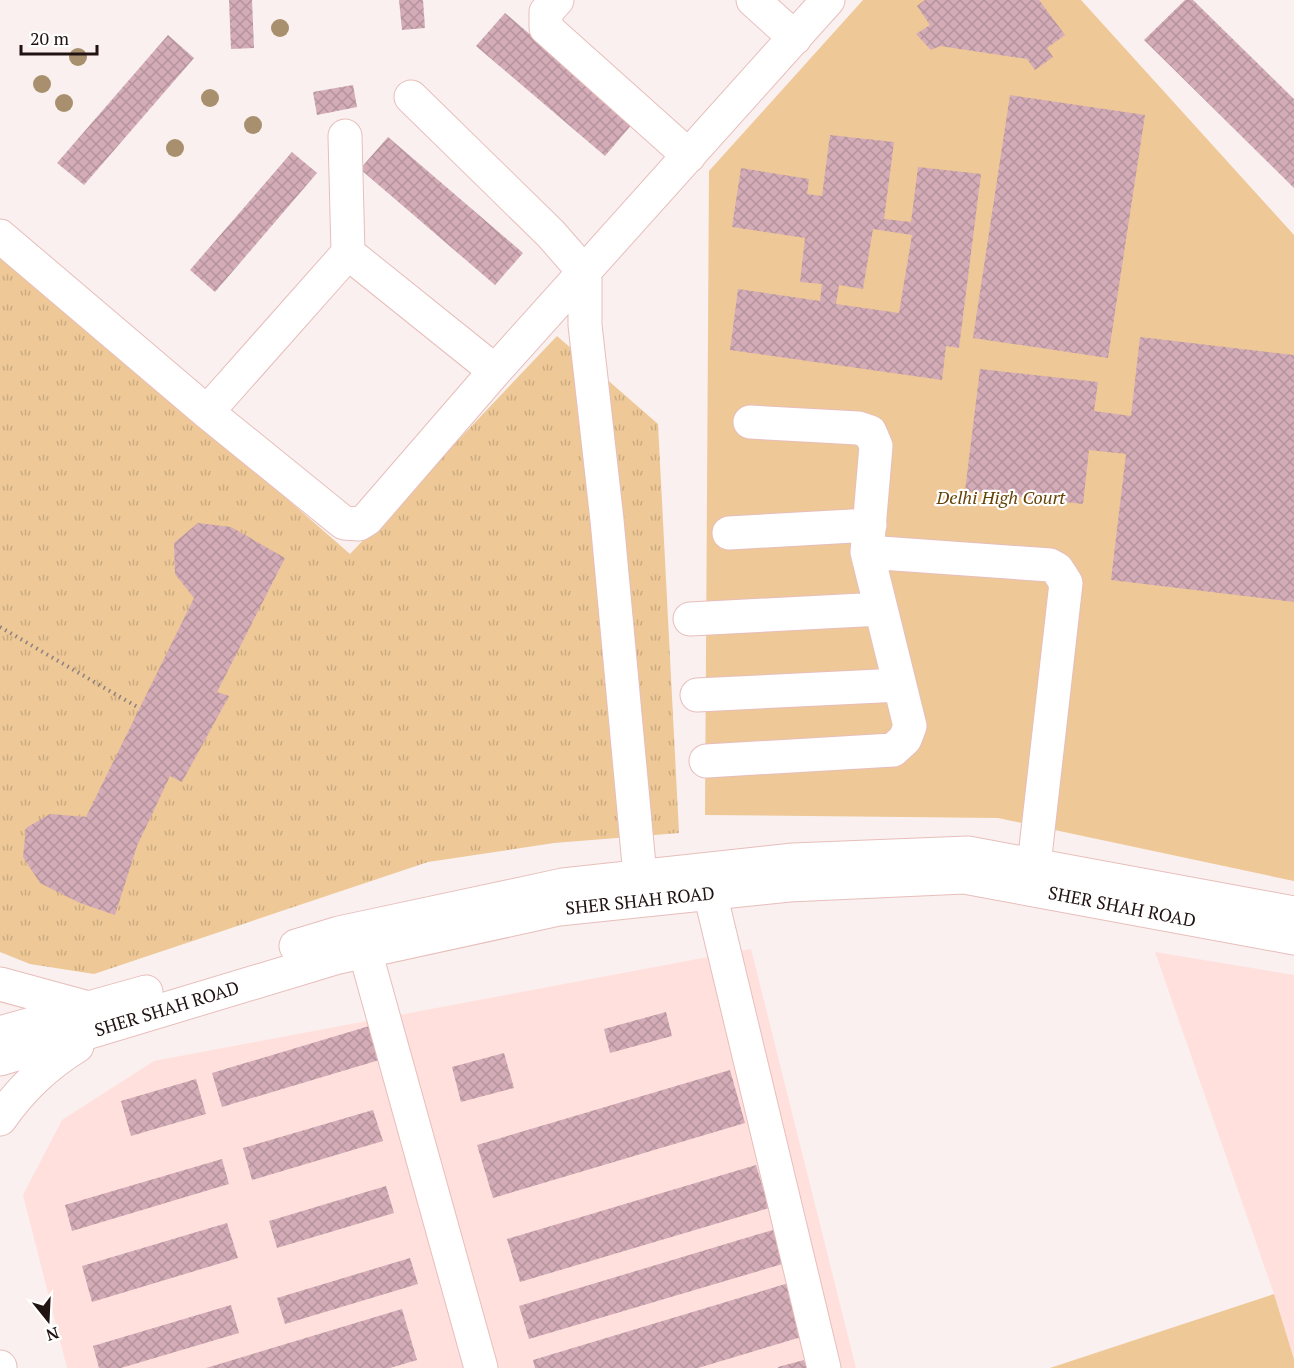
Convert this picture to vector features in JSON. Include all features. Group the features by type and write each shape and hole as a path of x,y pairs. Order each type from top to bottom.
{"street":[{"path":"557,0 546,12 546,28 689,156"},
{"path":"753,0 795,38"},
{"path":"0,236 207,412 344,523 359,524 367,519 495,371 828,0"},
{"path":"411,97 551,234 585,273 585,325 608,531 640,876"},
{"path":"207,412 348,253 345,136"},
{"path":"348,253 495,371"},
{"path":"706,761 893,750 905,739 910,726 881,609 869,538 876,446 870,432 858,428 750,422"},
{"path":"729,533 869,538 1050,565 1062,575 1066,583 1034,865"},
{"path":"690,619 881,609"},
{"path":"698,695 900,685"},
{"name":"SHER SHAH ROAD","path":"0,1033 339,933 563,885 793,860 968,853 1294,913"},
{"name":"SHER SHAH ROAD","path":"0,1059 365,951 559,909 789,885 964,877 1294,938"},
{"path":"710,893 824,1368"},
{"path":"365,951 482,1368"},
{"path":"0,984 90,1008"},
{"path":"0,1119 17,1094 48,1064 85,1041 124,1023"}],"path":[{"path":"0,627 139,708"}],"shaded area":[{"path":"751,949 856,1368 67,1368 23,1195 62,1120 154,1061"},
{"path":"1155,952 1294,975 1294,1359 1274,1294"}],"green space":[{"name":"Delhi High Court","path":"863,0 1081,0 1294,235 1294,881 998,818 705,815 709,171"},
{"path":"0,248 350,554 557,336 658,424 679,833 554,843 428,862 94,974 30,964 0,952"},
{"path":"1274,1294 1294,1359 1294,1368 1050,1368"}],"building":[{"path":"229,0 252,0 254,48 231,49"},
{"path":"399,0 423,0 425,28 402,30"},
{"path":"925,0 1039,0 1065,35 1047,48 1053,57 1035,70 1027,59 940,46 931,50 916,34 930,25 917,6"},
{"path":"1185,0 1193,0 1294,99 1294,188 1144,40"},
{"path":"505,13 633,123 605,156 476,46"},
{"path":"168,35 194,58 84,185 57,163"},
{"path":"353,85 357,107 317,115 313,92"},
{"path":"1010,95 1145,115 1108,358 973,338"},
{"path":"830,135 894,142 884,219 911,222 918,167 981,174 959,348 946,346 942,380 730,350 738,289 820,301 822,284 800,282 805,238 732,227 741,168 809,179 807,194 822,196","holes":["873,229 912,235 899,313 836,304 839,285 863,289"]},
{"path":"388,137 523,253 495,285 360,169"},
{"path":"292,152 317,173 215,292 190,270"},
{"path":"1140,337 1294,355 1294,602 1111,580 1126,454 1089,450 1083,504 965,491 980,369 1098,382 1094,411 1131,416"},
{"path":"198,523 231,527 285,558 217,692 229,696 182,782 170,776 137,846 115,915 80,903 40,883 23,857 26,828 50,814 86,817 194,598 175,574 174,543"},
{"path":"666,1012 672,1036 610,1053 604,1029"},
{"path":"376,1024 386,1058 222,1107 212,1073"},
{"path":"504,1053 514,1088 461,1102 452,1067"},
{"path":"730,1070 745,1123 493,1198 477,1145"},
{"path":"196,1079 206,1114 131,1136 121,1101"},
{"path":"373,1110 383,1141 252,1180 243,1148"},
{"path":"222,1159 229,1184 72,1231 65,1205"},
{"path":"756,1165 769,1208 520,1282 507,1239"},
{"path":"386,1186 394,1213 277,1248 269,1221"},
{"path":"227,1223 238,1258 92,1302 82,1266"},
{"path":"776,1229 786,1263 529,1339 519,1306"},
{"path":"410,1258 418,1284 285,1324 277,1298"},
{"path":"792,1282 808,1335 698,1368 535,1368 533,1360"},
{"path":"231,1305 239,1333 121,1368 99,1368 93,1346"},
{"path":"402,1309 417,1360 390,1368 206,1368"},
{"path":"804,1360 807,1368 778,1368 778,1367"}]}
